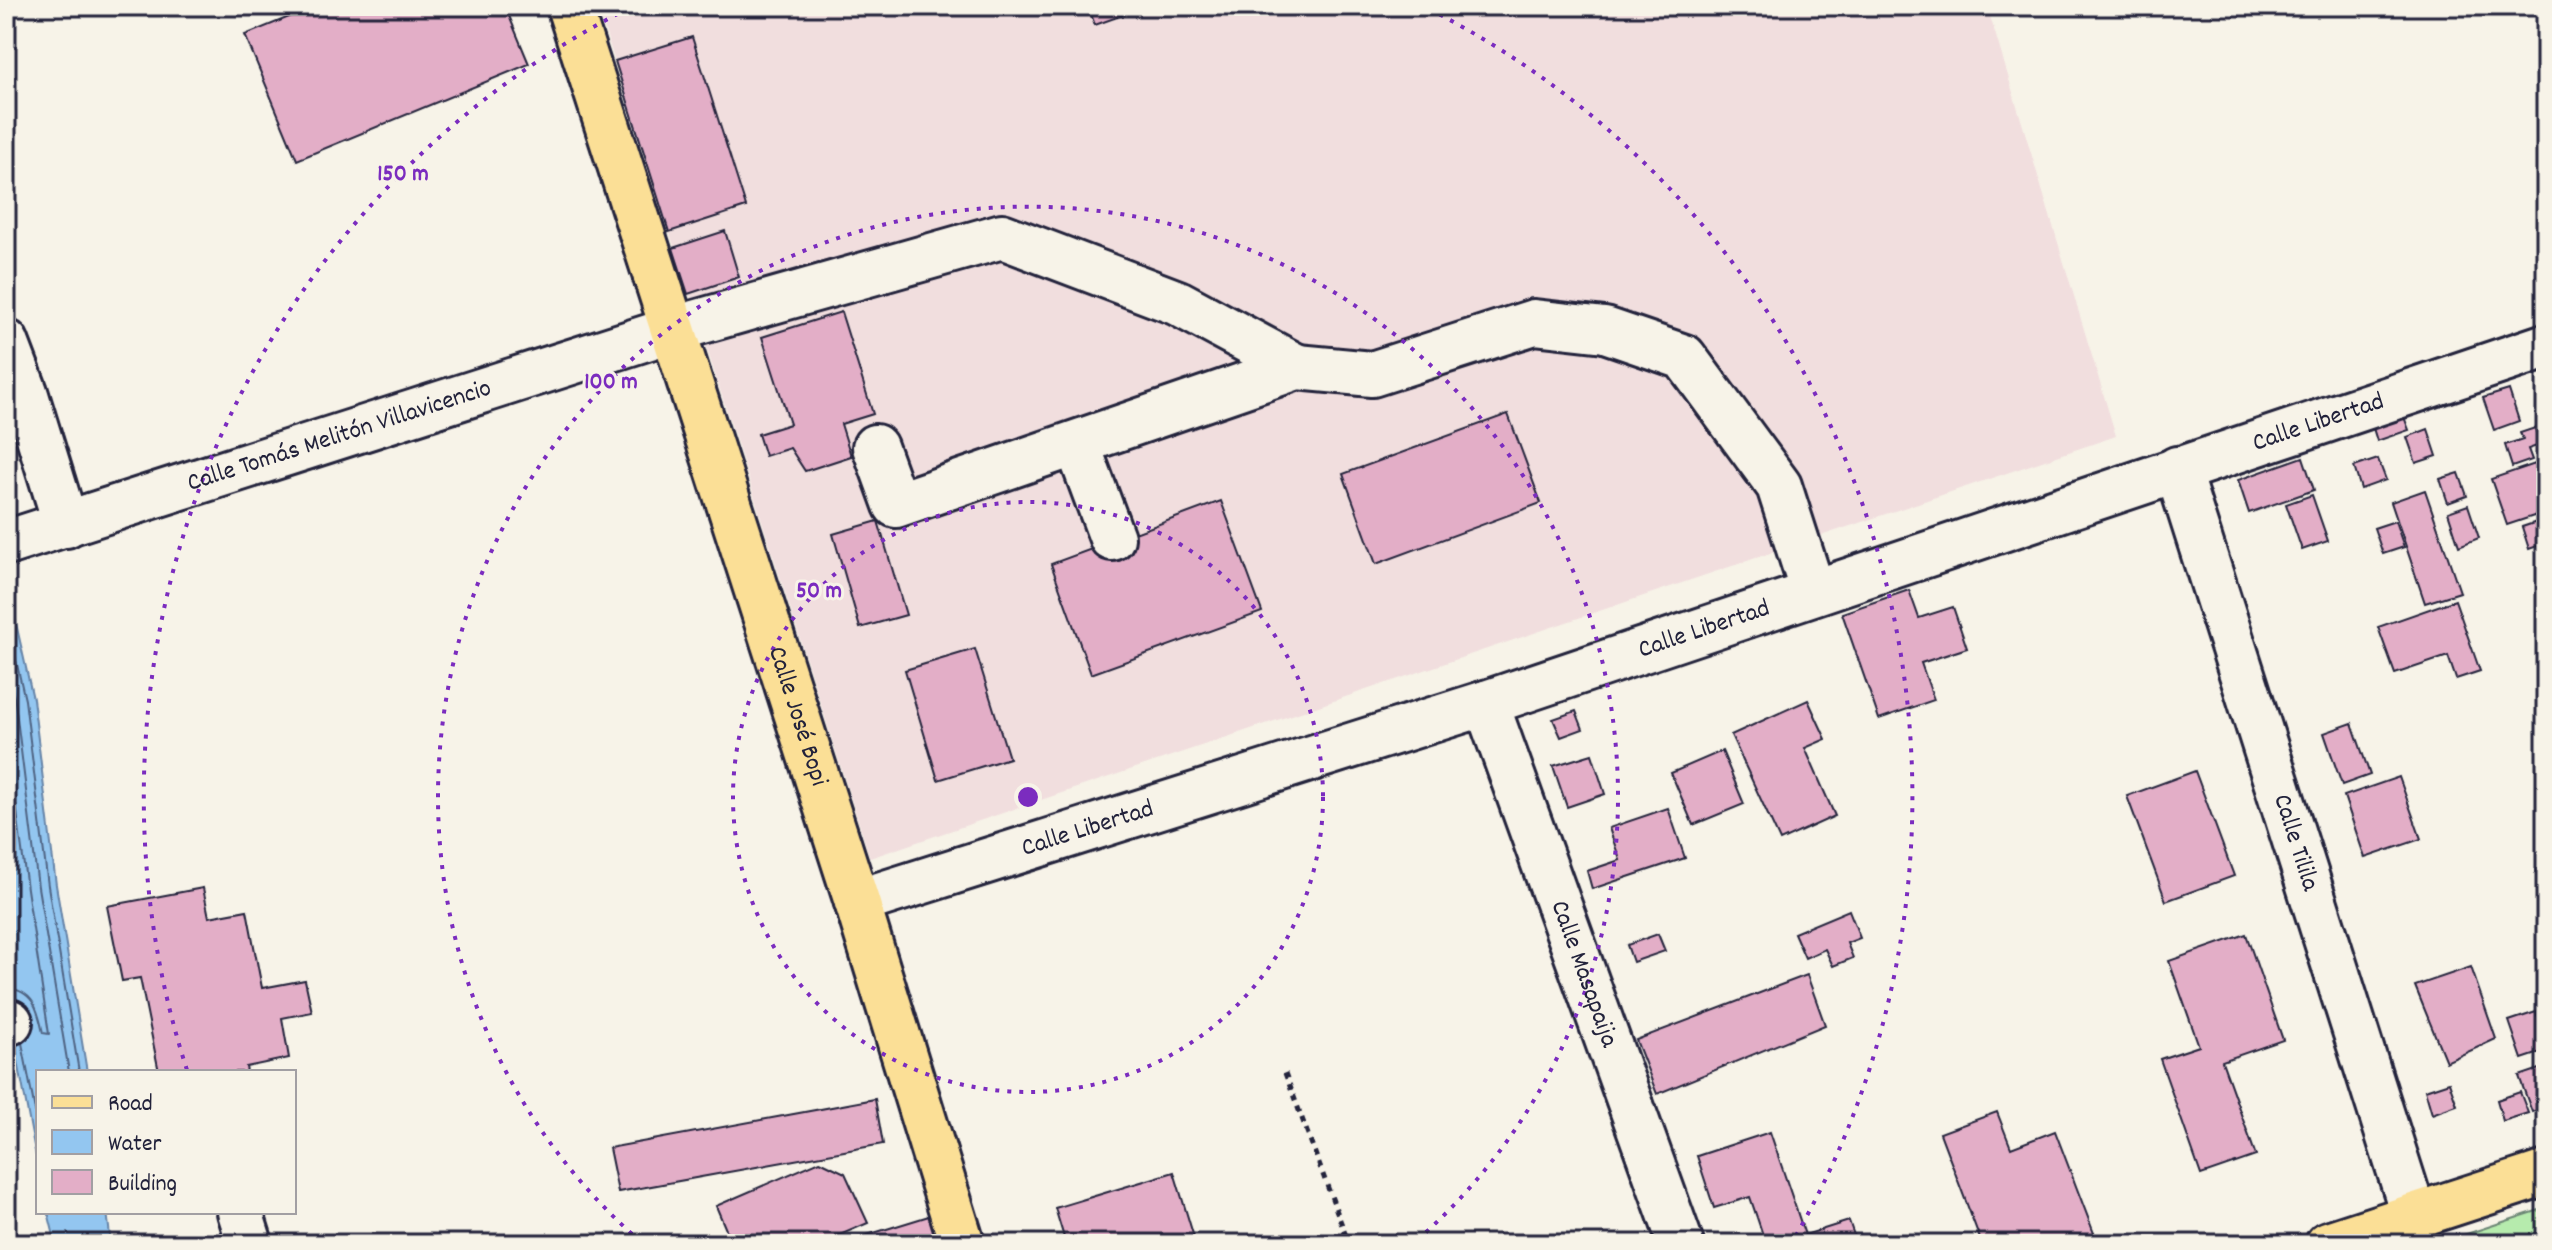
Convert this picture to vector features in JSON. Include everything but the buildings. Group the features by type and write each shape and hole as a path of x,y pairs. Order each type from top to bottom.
{"main road":[{"name":"Calle José Bopi","path":"569,6 857,902 962,1244"},
{"path":"2328,1244 2546,1173"}],"street":[{"name":"Calle Tomás Melitón Villavicencio","path":"11,542 674,329 1002,236 1178,303 1297,367"},
{"path":"875,447 896,505 1297,367 1372,374 1534,322 1605,330 1684,357 1779,486 1813,592"},
{"path":"6,342 25,392 66,525"},
{"name":"Calle Libertad","path":"857,902 1486,703 2546,346"},
{"path":"1077,444 1112,538"},
{"name":"Calle Tilila","path":"2177,469 2414,1216"},
{"name":"Calle Masapaija","path":"1486,703 1681,1244"},
{"path":"241,1214 250,1244"}],"path":[{"path":"1285,1073 1349,1244"}],"shaded area":[{"path":"597,6 1987,6 2116,436 870,858"}],"green space":[{"path":"2546,1208 2546,1244 2436,1244"}],"water":[{"path":"6,579 33,699 56,885 87,1070 36,1070 36,1156 6,998"},
{"path":"48,1214 107,1214 111,1244 56,1244"}]}
